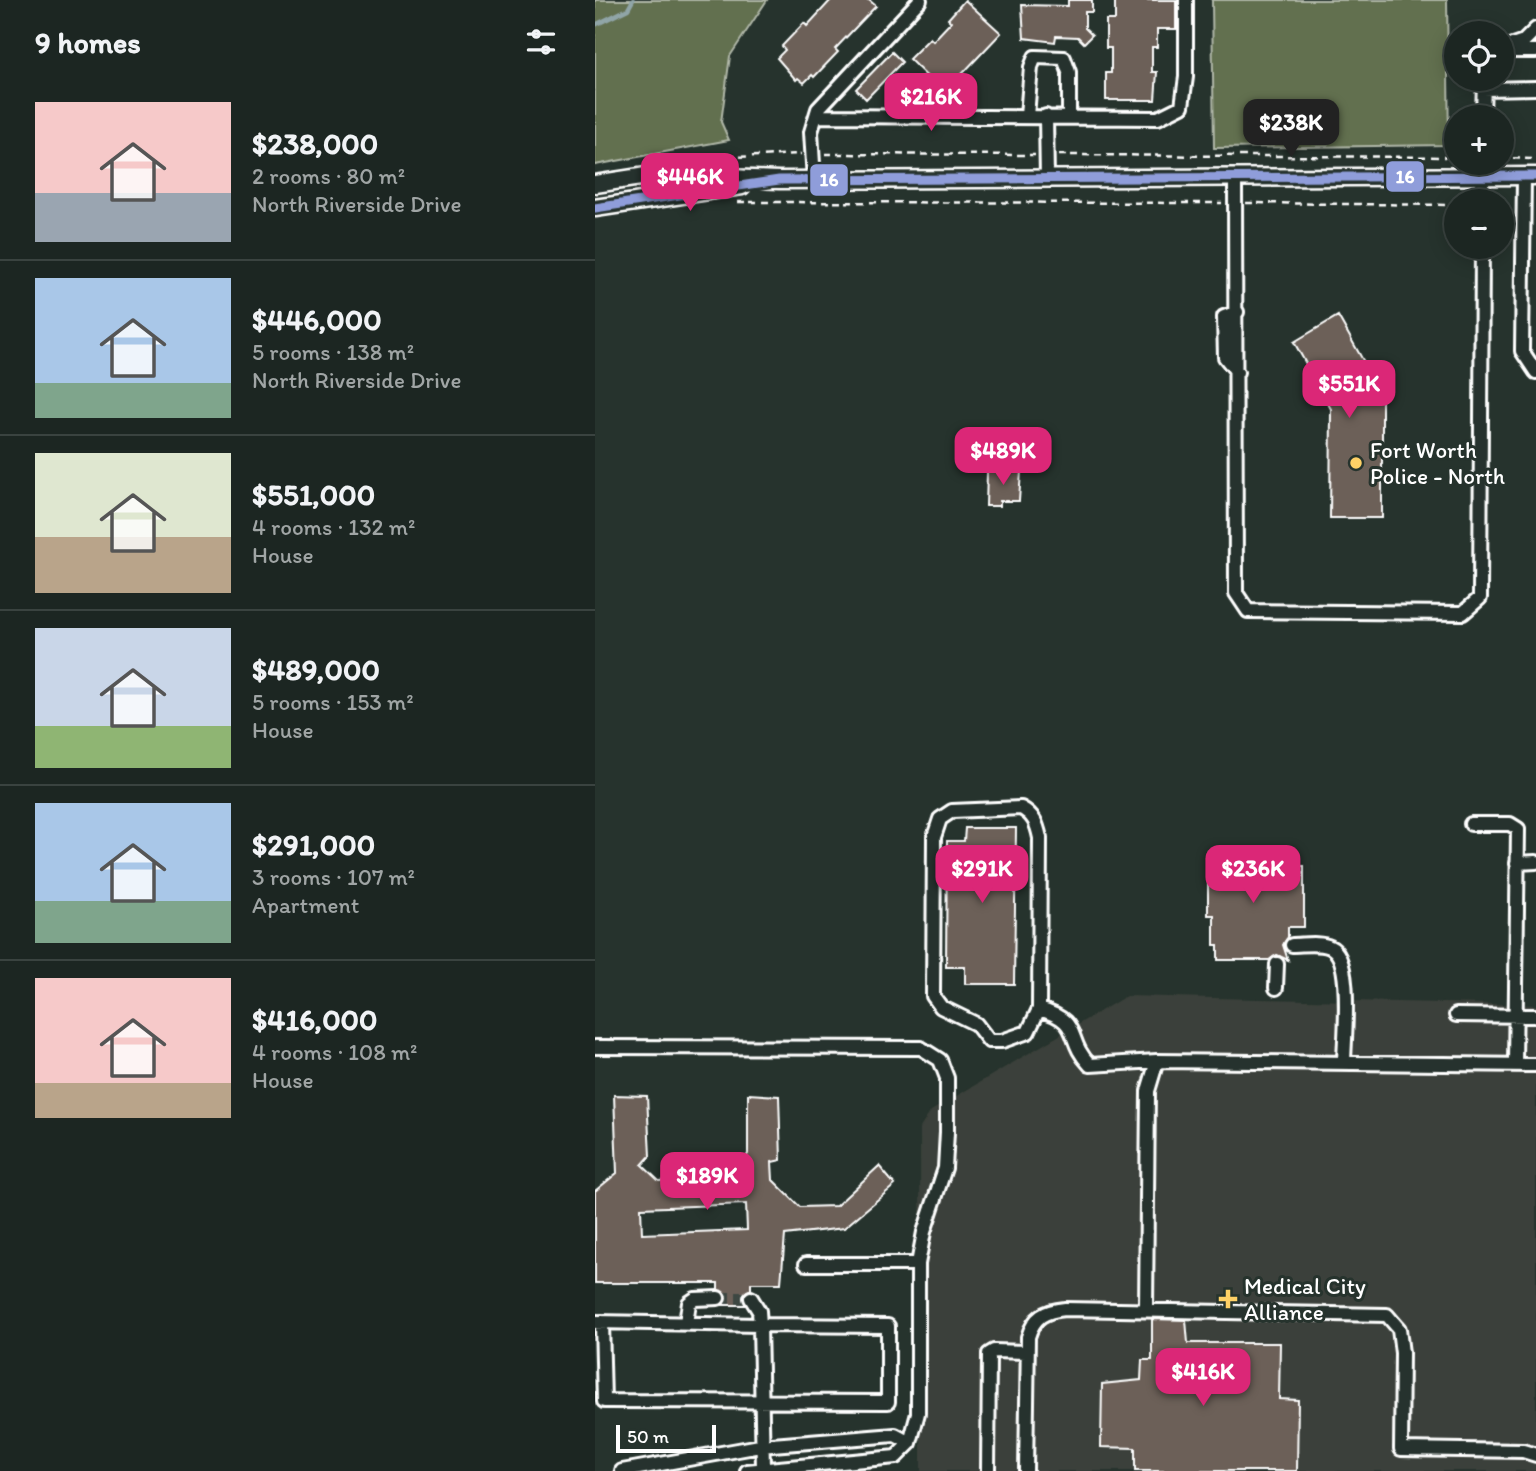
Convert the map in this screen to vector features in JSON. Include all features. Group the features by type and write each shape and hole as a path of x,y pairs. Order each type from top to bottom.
{"main road":[{"path":"595,184 653,175 779,180 1235,178 1444,171"},
{"path":"595,208 779,180"}],"street":[{"path":"814,180 811,132 818,109 920,0"},
{"path":"816,116 1158,118 1182,106 1186,0"},
{"path":"1514,45 1524,41 1536,29"},
{"path":"1514,50 1536,51"},
{"path":"1027,116 1031,67 1035,57 1064,58 1069,72 1069,116"},
{"path":"1514,86 1536,88"},
{"path":"1047,116 1047,178"},
{"path":"1530,176 1522,351 1536,372"},
{"path":"1235,178 1236,593 1240,603 1248,611 1463,613 1480,598 1482,259"},
{"path":"1021,808 1030,813 1038,825 1039,1009 1028,1032 1002,1041 989,1041 976,1024 941,1007 933,996 934,837 940,819 952,811 1021,808"},
{"path":"1471,824 1514,825 1518,829 1515,1065"},
{"path":"1517,863 1536,862"},
{"path":"1292,945 1329,946 1339,953 1345,971 1344,1063"},
{"path":"1276,988 1277,964"},
{"path":"1039,1009 1057,1014 1069,1022 1079,1054 1090,1065 1157,1061 1536,1065"},
{"path":"1456,1015 1536,1016"},
{"path":"595,1047 921,1048 940,1060 947,1078 945,1168 924,1232 918,1264 918,1413 910,1443 896,1457 747,1471"},
{"path":"1146,1309 1147,1091 1157,1061"},
{"path":"806,1264 918,1264"},
{"path":"686,1323 689,1303 695,1298 718,1298"},
{"path":"751,1298 759,1311 760,1325 760,1446 763,1468"},
{"path":"1025,1471 1026,1352 1032,1323 1049,1310 1146,1309 1387,1315 1399,1329 1401,1449 1524,1451 1536,1455"},
{"path":"599,1322 686,1323 888,1326 888,1402 604,1401 599,1322"},
{"path":"988,1471 989,1354 994,1351 1026,1352"},
{"path":"622,1471 760,1446 895,1435 910,1443"}],"path":[{"path":"657,162 730,155 813,153 1444,157"},
{"path":"1514,158 1536,159"},
{"path":"727,202 1444,205"}],"shaded area":[{"name":"Medical City Alliance","path":"1126,996 1536,1005 1536,1471 921,1471 920,1128 931,1111"}],"green space":[{"path":"595,0 767,0 730,56 721,122 729,140 595,165"},
{"path":"1212,0 1447,0 1447,21 1444,21 1444,91 1448,91 1448,105 1444,105 1444,145 1214,148"}],"building":[{"path":"831,0 869,0 876,6 835,49 838,52 814,77 812,75 804,83 798,78 796,80 777,58 785,50 782,46 804,23 807,26"},
{"path":"965,0 1001,33 944,93 909,59 930,38 933,41 951,22 948,19"},
{"path":"1068,0 1092,0 1092,12 1085,12 1085,28 1092,35 1084,43 1078,37 1056,36 1055,42 1024,38 1022,5 1068,6"},
{"path":"1115,0 1176,0 1176,29 1157,29 1157,47 1152,47 1152,72 1157,72 1155,100 1106,100 1106,73 1111,73 1111,48 1106,48 1106,20 1115,20"},
{"path":"892,52 902,62 866,99 856,89"},
{"name":"Fort Worth Police - North","path":"1338,316 1382,394 1382,518 1330,518 1331,409 1294,342"},
{"path":"990,469 1021,471 1019,501 1000,501 1000,506 986,506 987,472"},
{"path":"965,828 1016,828 1014,984 965,984 965,967 946,967 947,841 964,841"},
{"path":"1208,851 1255,852 1255,866 1304,866 1304,927 1288,927 1288,937 1283,945 1288,960 1277,955 1269,960 1218,960 1218,945 1214,945 1214,915 1208,915"},
{"path":"748,1094 779,1096 781,1160 772,1162 773,1180 800,1207 836,1206 879,1166 895,1185 844,1228 785,1235 781,1283 751,1283 751,1289 743,1294 745,1305 722,1305 727,1297 718,1289 718,1283 595,1283 595,1191 617,1173 614,1095 647,1096 650,1156 642,1165 659,1181 732,1176 748,1154","holes":["746,1204 747,1230 642,1234 641,1208"]},
{"path":"1152,1319 1186,1320 1188,1343 1280,1343 1279,1399 1298,1400 1297,1471 1135,1471 1135,1448 1101,1447 1102,1384 1141,1380 1142,1360 1152,1360"}],"waterway":[{"path":"595,25 628,9 633,0"}],"tunnel":[{"path":"718,1298 751,1298"}],"transit line":[{"name":"16","path":"595,208 779,180 1536,176"}],"place":[{"name":"Fort Worth Police - North","path":"1356,463"},
{"name":"Medical City Alliance","path":"1228,1299"}]}
